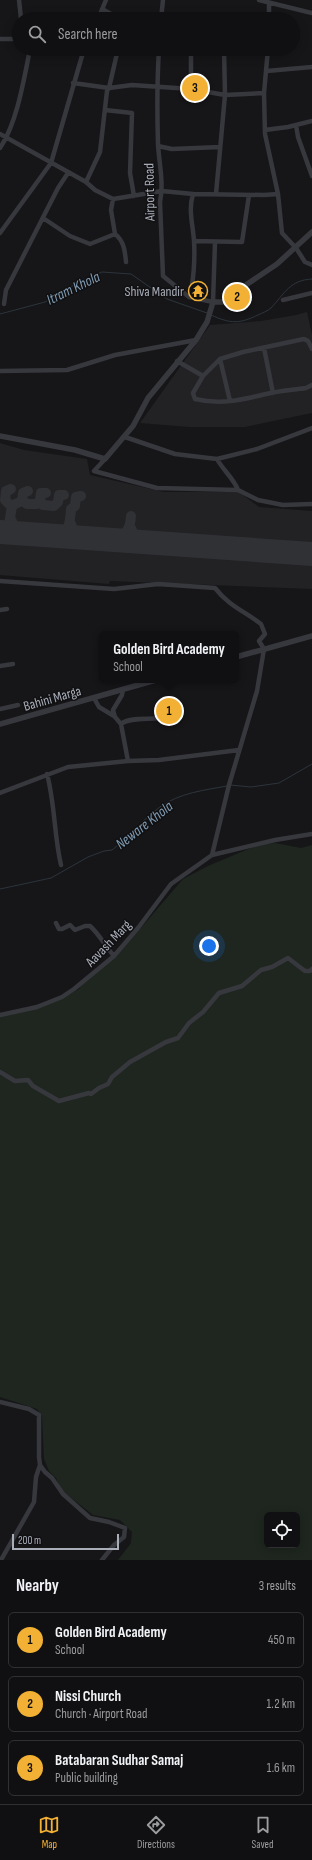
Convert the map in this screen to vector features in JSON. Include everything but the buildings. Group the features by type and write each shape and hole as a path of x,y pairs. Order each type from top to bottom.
{"street":[{"path":"19,0 20,12"},
{"path":"101,12 106,0"},
{"path":"162,12 163,0"},
{"path":"259,0 269,4 312,13"},
{"path":"278,6 279,0"},
{"path":"269,4 269,12"},
{"path":"102,9 107,12"},
{"path":"0,40 12,39"},
{"path":"0,148 12,126 28,56"},
{"path":"0,233 51,163 81,56"},
{"path":"86,182 100,152 106,91 109,88 116,56"},
{"name":"Airport Road","path":"159,56 157,86 158,146 162,191 160,217 163,276 189,297 213,302"},
{"path":"191,56 191,89"},
{"path":"216,194 224,95 224,56"},
{"path":"268,56 264,93 265,130 278,194 282,233 296,248 305,262 312,265"},
{"path":"267,71 312,67"},
{"path":"73,83 109,88 132,84 191,89 224,95 264,93"},
{"path":"105,110 132,113 130,173 134,196"},
{"path":"265,130 312,121"},
{"path":"296,125 298,137 312,176"},
{"path":"0,134 86,182 95,190 113,199 162,191 193,194 278,194"},
{"path":"158,146 172,149 220,147"},
{"path":"4,304 6,290 58,188 68,173"},
{"path":"189,297 192,290 194,241 190,203 193,194"},
{"path":"194,241 242,242 249,195"},
{"path":"113,199 111,210 115,234 121,239 125,250 126,262"},
{"path":"43,218 70,236 90,244 115,234"},
{"path":"0,221 6,223"},
{"path":"213,302 225,302 240,289 278,264 312,232"},
{"path":"215,242 213,302 212,310 207,322 196,340 177,361 148,398 133,426 94,471 151,487 179,490 238,490 264,501 283,505 312,504"},
{"path":"283,300 312,293"},
{"path":"312,349 308,341 304,339 243,352 220,359 203,376 193,393 195,400 211,403 241,401 273,393 306,388 312,385"},
{"path":"0,371 67,370 115,355 196,340"},
{"path":"264,348 273,393"},
{"path":"220,359 230,401"},
{"path":"177,361 203,376"},
{"path":"124,437 175,454 217,459 257,449 312,428"},
{"path":"0,436 75,450 105,459"},
{"path":"217,459 238,490"},
{"path":"0,581 114,589 158,584 215,588 234,608 261,624 265,634 259,641 264,649 257,691 239,750 212,855 275,840 312,834"},
{"path":"0,610 7,610"},
{"path":"239,656 312,636"},
{"path":"0,666 13,664"},
{"name":"Bahini Marga","path":"0,724 145,683"},
{"path":"115,717 113,713 114,707 122,695 123,689"},
{"path":"94,698 99,708 115,717 121,724 128,761"},
{"path":"0,709 18,705"},
{"path":"121,724 124,721 134,719 164,718 167,715 162,707"},
{"path":"0,793 68,767 128,761 159,760 239,750"},
{"path":"47,774 53,800 57,847 61,865"},
{"name":"Aavash Marg","path":"0,1015 37,1007 62,997 86,980 114,956 138,928 171,884 212,855"},
{"path":"56,923 59,929 62,929 70,924 75,930 85,926 90,926 100,936 106,948 114,956"},
{"path":"0,1072 15,1081 28,1080 33,1086 58,1101 89,1093 91,1094 108,1084 112,1077 130,1062 166,1042 178,1038 189,1023 203,1012 219,993 242,986 261,970 272,967 284,959 288,958 305,971 310,971 312,969"},
{"path":"0,1402 29,1409 40,1415 40,1465 36,1477 34,1502 1,1560"},
{"path":"40,1465 63,1494 74,1502 85,1515 94,1520 109,1522 125,1528 124,1537 114,1545 102,1560"}],"shaded area":[{"path":"307,312 312,335 312,413 245,427 189,427 140,423 210,325 261,321"},
{"path":"0,443 24,450 87,459 90,475 164,492 239,492 259,507 312,511 312,589 110,581 109,584 0,575"},
{"path":"275,843 301,848 312,845 312,1560 118,1560 131,1543 132,1532 120,1520 93,1515 61,1490 56,1478 49,1471 44,1459 42,1416 37,1409 0,1397 0,1016 68,995 79,989 86,977 116,957 183,879 208,866 258,845"}],"waterway":[{"name":"Itram Khola","path":"0,314 45,302 79,282 102,272 131,274 167,299 207,313"},
{"name":"Itram Khola","path":"211,315 235,322 245,320 270,309 288,288 298,282 312,279"},
{"name":"Neware Khola","path":"230,785 251,787 279,783 312,764"},
{"name":"Neware Khola","path":"0,889 51,878 88,857 104,851 112,850 167,802 184,795 227,786"}],"taxiway":[{"path":"11,489 6,491 5,500 12,507"},
{"path":"0,531 9,523 13,505 22,501 23,493 28,491"},
{"path":"22,500 27,504 37,504 40,500 41,493 46,493"},
{"path":"40,500 43,505 54,506 58,502 59,495 64,495"},
{"path":"55,536 60,535 66,530 71,509 75,506 76,497 81,496"},
{"path":"113,540 124,534 130,525 131,516"},
{"path":"11,519 15,529 23,534"},
{"path":"70,522 74,531 84,538"},
{"path":"130,526 134,535 142,542"}],"runway":[{"path":"0,532 312,554"}],"place":[{"name":"Batabaran Sudhar Samaj","path":"195,88"},
{"name":"Shiva Mandir","path":"198,291"},
{"name":"Nissi Church","path":"237,297"},
{"name":"Golden Bird Academy","path":"169,711"}]}
